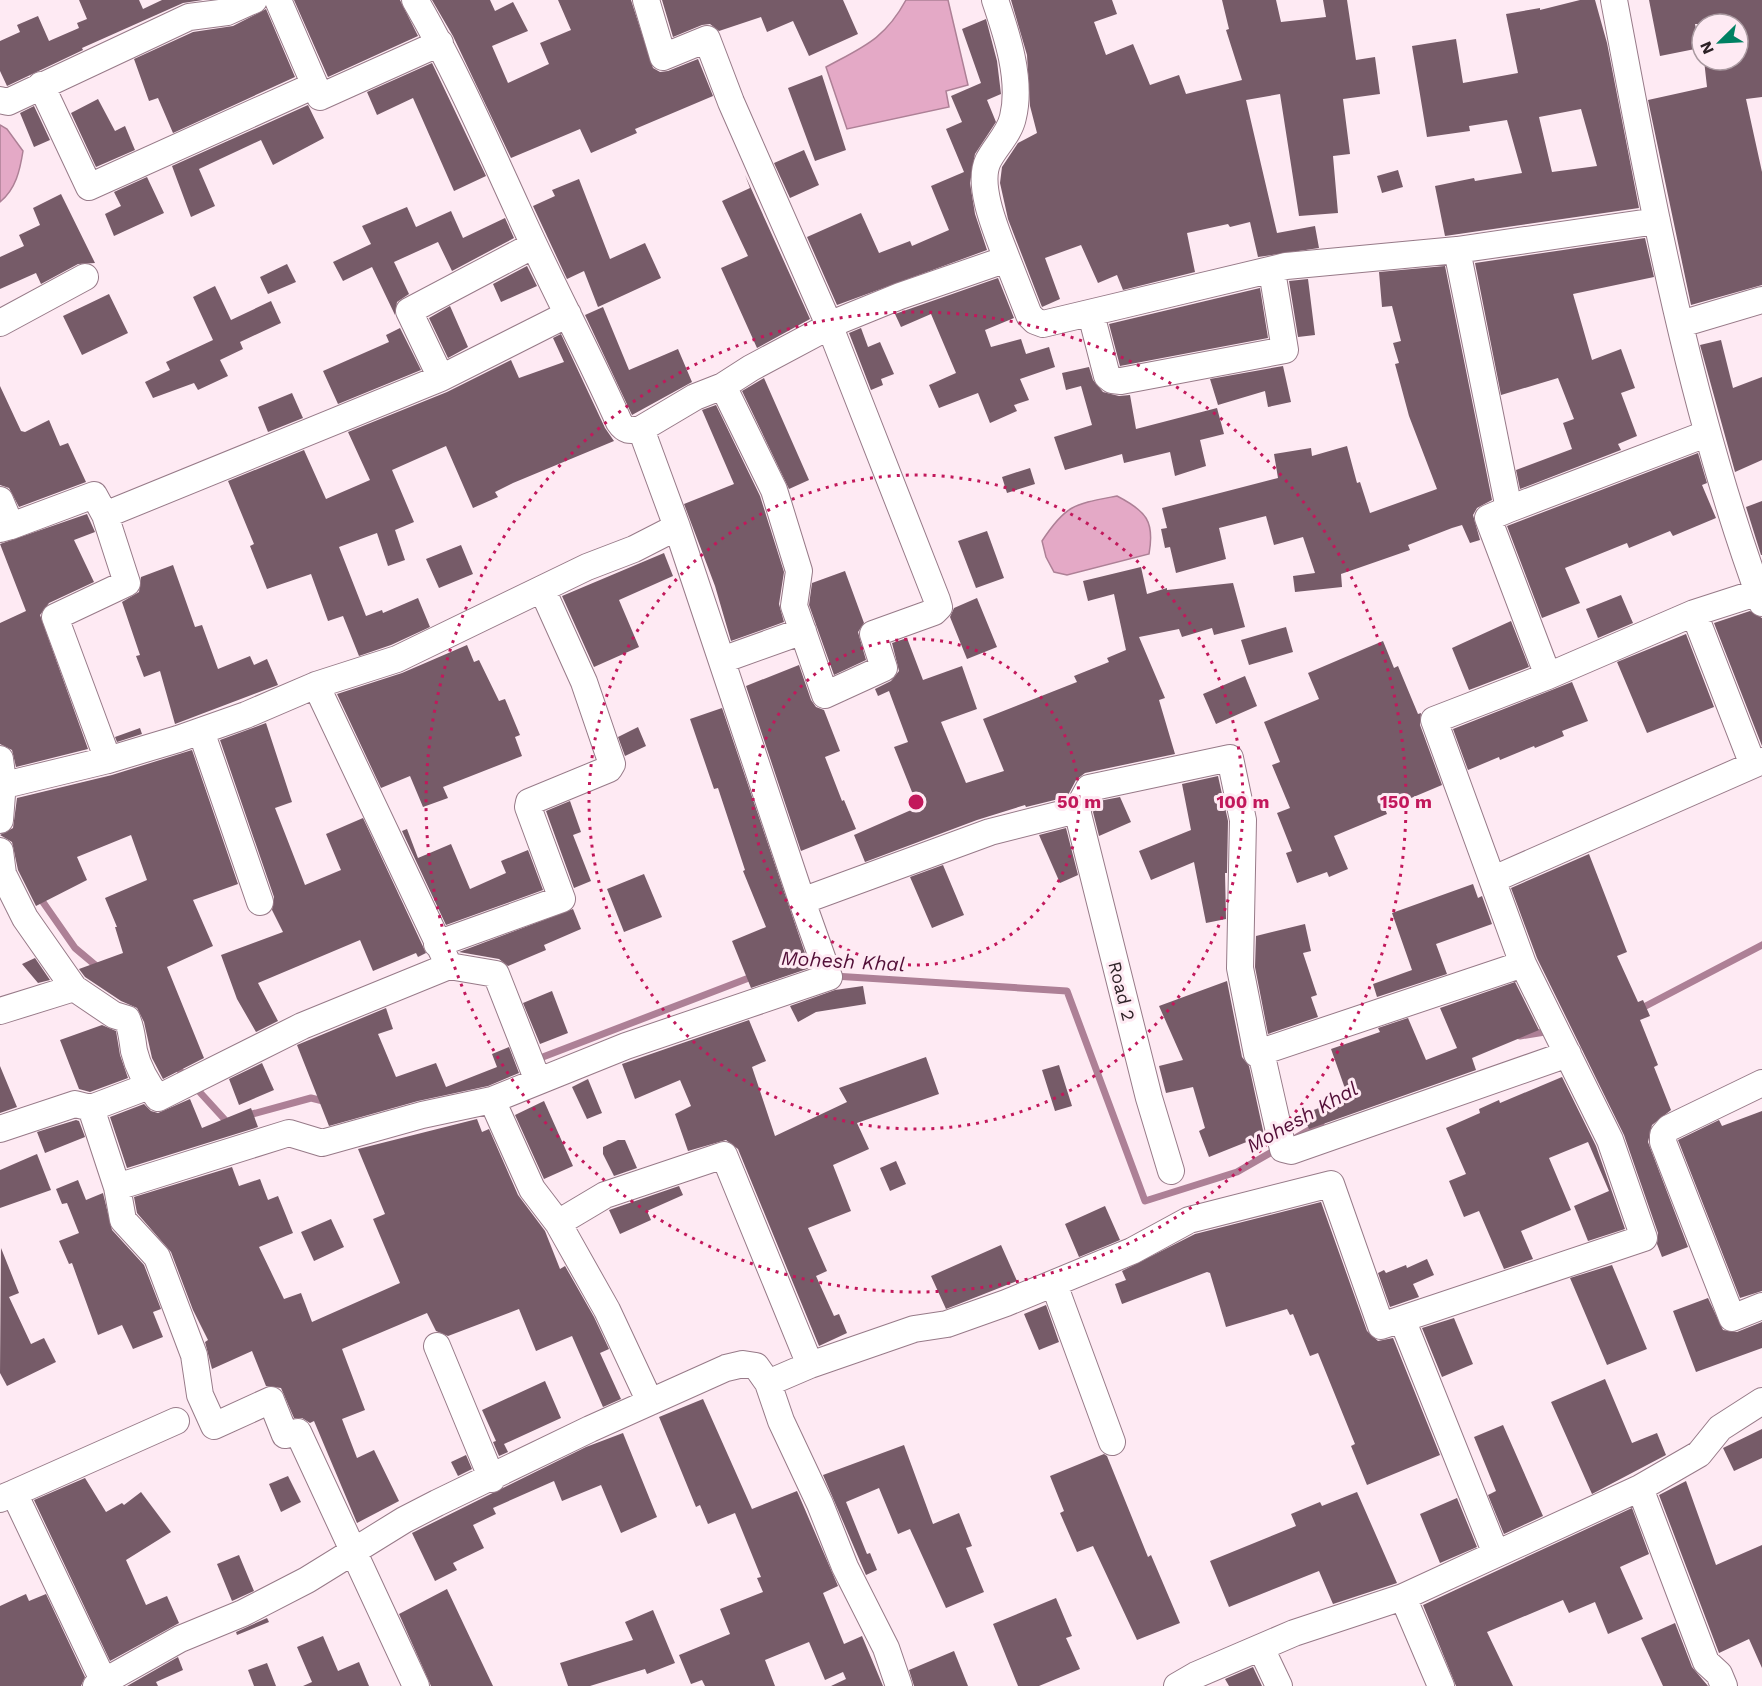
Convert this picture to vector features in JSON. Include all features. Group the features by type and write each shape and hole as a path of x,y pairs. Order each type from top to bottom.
{"street":[{"path":"0,100 8,102 189,17 227,12 254,0"},
{"path":"278,0 320,97 440,43"},
{"path":"415,0 440,43 619,422 629,431 641,429 695,397 723,387 751,368 830,327 900,296 1007,259"},
{"path":"646,0 663,57 707,39 731,102 830,327 939,607 934,612 873,634 884,668 825,695 794,606 799,571 774,489 723,387"},
{"path":"995,0 1008,41 1016,97 1013,120 987,164 986,184 990,210 1029,315 1035,321 1043,324 1286,266 1457,250 1657,221"},
{"path":"768,1383 810,1365 914,1329 946,1324 1054,1284 1132,1251 1189,1220 1331,1184 1382,1326 1644,1238 1610,1140 1523,964 1494,879 1434,720 1548,676 1694,613 1761,595 1706,434 1657,221 1614,0"},
{"path":"41,85 89,187 315,86"},
{"path":"441,378 409,311 534,244"},
{"path":"1457,250 1509,509"},
{"path":"1091,314 1107,376 1112,380 1120,381 1285,350 1272,271"},
{"path":"0,323 84,277"},
{"path":"1681,324 1762,300"},
{"path":"105,515 441,378 568,314"},
{"path":"117,1187 289,1133 322,1143 422,1115 492,1100 626,1046 829,977 677,527 641,429"},
{"path":"1548,676 1488,518 1706,434"},
{"path":"0,500 6,528 94,495 105,515 127,583 55,617 108,760"},
{"path":"1,774 13,783 108,760 246,715 316,685 397,659 677,527"},
{"path":"437,944 562,899 528,807 529,802 609,768 612,764 584,682 542,589"},
{"path":"1494,879 1758,763 1694,613"},
{"path":"722,660 803,631"},
{"path":"316,685 449,966"},
{"path":"201,731 260,902"},
{"path":"802,901 990,832 1077,810 1089,788 1230,758 1243,820 1240,968 1257,1054 1523,964"},
{"path":"0,819 1,774"},
{"name":"Road 2","path":"1077,810 1149,1098 1171,1171"},
{"path":"0,851 3,874 26,918 74,988 114,1015 127,1019 132,1030 134,1052 149,1086 159,1098 302,1026 449,966 496,974 538,1081"},
{"path":"0,1011 74,988"},
{"path":"1261,1052 1283,1149 1291,1151 1568,1054"},
{"path":"1762,1083 1668,1128 1663,1135 1663,1143 1732,1318 1762,1306"},
{"path":"0,1129 75,1104 91,1108 149,1086"},
{"path":"492,1100 532,1189 558,1223 607,1310 650,1402"},
{"path":"91,1108 117,1187 123,1220 157,1257 194,1355 200,1395 213,1426 271,1400 285,1435 298,1432 416,1686"},
{"path":"558,1223 605,1195 724,1155 810,1365"},
{"path":"1054,1284 1112,1442"},
{"path":"1402,1319 1496,1554"},
{"path":"437,1346 492,1479"},
{"path":"176,1421 7,1496 100,1684 180,1639 243,1613 308,1580 404,1520 650,1402 726,1368 743,1364 756,1366 768,1383 781,1421 820,1504 845,1567 886,1648 899,1686"},
{"path":"1177,1686 1196,1675 1294,1633 1403,1596 1640,1488 1699,1454 1720,1428 1752,1404 1762,1401"},
{"path":"1640,1488 1706,1662 1719,1674 1724,1686"},
{"path":"1403,1596 1441,1686"},
{"path":"1261,1648 1279,1686"}],"shaded area":[{"path":"906,0 948,0 968,85 946,91 949,107 847,129 826,67 872,41 890,24"},
{"path":"0,125 7,129 23,151 14,185 0,202"},
{"path":"1117,496 1135,507 1146,518 1151,533 1149,554 1067,575 1054,572 1046,557 1042,541 1058,519 1081,504"}],"building":[{"path":"79,0 139,0 143,9 162,0 203,0 183,3 82,48 83,50 7,86 0,71 0,41 20,32 17,25 38,16 49,41 79,28 77,23 87,19"},
{"path":"294,0 400,0 418,36 328,77"},
{"path":"432,0 490,0 495,11 513,2 528,31 492,46 508,83 549,64 540,43 571,30 558,0 631,0 653,68 660,72 668,71 698,59 713,96 635,129 637,133 591,153 580,129 511,158 453,36"},
{"path":"662,0 843,0 858,34 809,56 793,21 767,32 761,17 719,31 710,24 702,25 673,37"},
{"path":"1011,0 1112,0 1117,14 1094,22 1106,55 1133,44 1150,85 1179,75 1186,94 1242,80 1226,30 1229,29 1222,0 1276,0 1281,22 1326,17 1323,0 1347,0 1356,60 1375,57 1380,94 1343,99 1350,154 1333,156 1338,213 1299,216 1280,94 1246,100 1277,233 1315,226 1319,248 1258,257 1250,222 1230,227 1228,224 1187,233 1195,272 1123,290 1117,275 1098,283 1081,245 1045,258 1060,299 1042,307 1008,219 1000,183 1002,167 1018,143 1037,133 1030,106 1027,55"},
{"path":"1580,0 1595,0 1607,43 1639,208 1445,236 1435,186 1474,178 1475,181 1522,173 1507,120 1469,126 1470,131 1427,137 1412,46 1456,39 1463,83 1518,73 1506,14 1540,8 1540,10","holes":["1581,109 1597,166 1552,172 1539,117"]},
{"path":"1649,0 1762,0 1762,97 1746,99 1762,172 1762,285 1691,305 1648,100 1707,87 1705,72 1750,72 1750,12 1690,12 1690,50 1660,56"},
{"path":"266,9 295,77 173,133 158,98 149,101 134,59 193,32 233,26"},
{"path":"986,19 997,61 1001,94 987,100 996,122 975,154 970,183 975,214 987,250 837,305 807,237 861,213 879,253 910,241 912,246 949,230 931,186 964,172 946,129 962,122 951,96 981,83 962,29"},
{"path":"432,63 486,176 454,191 413,98 377,115 367,92"},
{"path":"822,75 846,150 815,161 788,88"},
{"path":"98,99 115,131 125,126 135,150 96,167 71,113"},
{"path":"308,105 324,138 273,165 261,140 199,169 215,206 191,217 172,166"},
{"path":"34,106 50,140 34,147 20,113"},
{"path":"804,150 819,185 790,198 774,163"},
{"path":"1398,170 1403,187 1382,193 1377,176"},
{"path":"745,175 810,319 757,348 721,268 748,256 722,201 750,188"},
{"path":"147,177 164,213 114,236 105,214 121,206 114,192"},
{"path":"579,179 610,259 645,243 661,278 598,307 584,271 567,279 533,206 555,196 552,190"},
{"path":"61,194 95,263 78,264 41,284 36,273 0,289 0,257 24,246 19,235 40,225 33,208"},
{"path":"407,207 416,227 451,211 463,238 505,218 514,238 452,271 438,242 394,262 409,294 397,302 395,315 372,267 343,281 333,262 371,244 362,226"},
{"path":"1645,238 1654,277 1573,294 1592,360 1621,349 1635,388 1621,393 1637,436 1618,444 1621,450 1520,489 1516,470 1572,449 1563,423 1574,419 1558,378 1501,395 1475,263"},
{"path":"287,264 296,282 268,294 260,277"},
{"path":"527,266 537,286 501,302 493,284"},
{"path":"1445,266 1492,500 1477,508 1473,515 1480,540 1470,543 1462,525 1408,545 1410,550 1341,574 1342,587 1295,592 1293,576 1315,573 1303,537 1274,545 1266,516 1219,528 1226,559 1176,573 1170,547 1165,548 1161,529 1167,528 1162,508 1278,478 1274,454 1311,448 1312,456 1347,446 1357,483 1360,482 1370,513 1437,489 1409,416 1395,364 1399,363 1393,343 1401,341 1392,306 1382,307 1379,272"},
{"path":"998,278 1014,318 985,330 991,347 1021,339 1026,354 1049,347 1055,367 1020,379 1029,400 1014,405 1017,411 990,423 978,393 939,408 929,385 956,373 931,314 901,327 895,314"},
{"path":"1308,279 1315,335 1298,337 1289,281"},
{"path":"215,286 231,320 271,301 281,323 240,342 243,349 220,360 228,376 198,390 194,383 153,398 145,382 170,370 166,362 213,340 193,297"},
{"path":"1260,288 1268,338 1120,366 1109,324"},
{"path":"109,294 128,333 82,355 63,316"},
{"path":"450,306 468,347 448,358 429,318"},
{"path":"603,307 629,370 678,349 692,382 632,415 585,315"},
{"path":"400,328 421,370 338,404 323,371 389,342 386,335"},
{"path":"861,328 868,347 880,342 894,374 881,379 883,385 871,390 849,333"},
{"path":"561,334 605,428 614,441 513,483 495,492 498,497 473,508 446,446 392,470 414,522 395,530 405,560 388,566 377,533 339,547 366,616 382,610 383,613 418,598 430,627 391,645 359,656 343,616 328,621 311,574 267,589 250,546 254,544 228,481 304,450 326,499 370,480 348,432 447,392 511,360 519,378 564,362 553,338"},
{"path":"1721,340 1733,388 1762,377 1762,460 1735,472 1700,345"},
{"path":"1283,366 1291,402 1268,407 1265,391 1218,405 1210,379"},
{"path":"1089,367 1093,380 1103,392 1119,396 1130,395 1136,429 1217,408 1224,434 1200,440 1206,466 1175,476 1170,452 1124,463 1122,454 1065,470 1054,437 1092,425 1081,386 1066,390 1062,373"},
{"path":"764,378 809,480 789,489 742,391"},
{"path":"0,386 21,431 25,432 49,420 60,446 68,443 86,482 19,507 9,488 0,485"},
{"path":"292,393 303,418 268,432 258,407"},
{"path":"716,405 760,496 784,572 779,604 784,622 731,641 715,586 684,504 734,484 702,410"},
{"path":"1698,453 1707,483 1702,485 1716,518 1673,536 1670,531 1629,548 1627,543 1565,568 1580,603 1542,618 1507,526"},
{"path":"1030,468 1035,484 1007,493 1002,477"},
{"path":"1762,501 1762,555 1761,555 1746,507"},
{"path":"87,514 95,532 74,540 94,582 49,603 40,615 88,749 16,767 12,750 0,744 0,623 26,611 0,544"},
{"path":"987,531 1004,578 976,588 958,541"},
{"path":"461,545 473,574 439,588 426,559"},
{"path":"664,553 673,576 619,600 639,647 594,667 562,596"},
{"path":"173,565 195,627 202,625 218,669 250,656 254,665 267,659 278,685 175,724 160,671 144,677 136,656 140,655 122,602 139,592 141,577"},
{"path":"1141,567 1147,594 1167,588 1167,590 1233,583 1245,627 1214,635 1212,628 1182,637 1179,629 1139,637 1165,698 1159,700 1175,754 1085,773 1076,780 1067,797 1026,807 1025,805 977,820 865,862 854,835 918,807 894,747 908,742 889,691 878,696 875,689 891,681 899,671 892,643 907,638 923,680 962,666 977,709 941,722 966,783 1004,771 983,719 1077,682 1074,676 1109,662 1107,658 1126,650 1114,594 1088,601 1083,581"},
{"path":"845,571 864,623 858,632 866,660 834,675 809,605 812,583"},
{"path":"1621,595 1633,623 1598,638 1586,609"},
{"path":"977,598 997,647 967,659 950,617 954,608"},
{"path":"1750,611 1762,618 1762,746 1714,623"},
{"path":"1511,621 1529,667 1469,690 1452,648"},
{"path":"1286,627 1293,652 1249,665 1241,640"},
{"path":"1686,634 1714,707 1647,733 1617,662"},
{"path":"1383,641 1394,668 1398,666 1418,714 1421,713 1420,725 1442,785 1385,809 1387,814 1334,836 1348,869 1329,877 1327,872 1297,883 1286,853 1292,851 1277,813 1290,808 1272,765 1280,762 1264,722 1319,699 1308,673"},
{"path":"467,645 474,662 479,660 499,701 505,699 520,735 515,737 522,756 443,787 448,798 423,807 410,776 381,788 337,694 402,673"},
{"path":"799,665 811,700 816,707 824,710 840,751 825,757 856,829 801,851 746,686"},
{"path":"1245,676 1257,706 1216,724 1203,694"},
{"path":"1572,682 1588,721 1562,731 1564,736 1535,748 1534,746 1500,760 1499,757 1468,770 1453,729"},
{"path":"722,708 810,968 751,988 732,941 766,927 743,871 745,870 718,788 714,789 690,719"},
{"path":"266,723 292,802 275,808 305,885 341,870 326,834 363,818 426,953 418,957 416,953 373,971 360,940 258,983 278,1021 256,1032 237,999 221,955 283,932 272,910 274,897 220,740"},
{"path":"638,727 646,746 625,756 618,737"},
{"path":"140,728 142,734 117,742 115,737"},
{"path":"192,750 238,884 193,900 213,946 167,967 204,1058 163,1079 152,1058 144,1022 137,1008 121,1001 85,977 79,969 123,953 115,927 117,927 105,898 147,880 131,835 77,857 87,880 36,906 18,870 12,842 0,835 13,828 17,798 112,775"},
{"path":"1218,776 1228,821 1227,873 1225,873 1226,919 1206,923 1194,862 1151,880 1139,851 1191,830 1182,784"},
{"path":"1120,797 1131,822 1099,836 1093,812 1099,801"},
{"path":"570,801 581,832 573,835 591,881 574,888 546,811"},
{"path":"1066,828 1078,875 1060,883 1039,835"},
{"path":"407,829 418,858 451,844 470,889 506,873 501,861 528,850 543,890 446,925 402,831"},
{"path":"1589,854 1627,952 1617,956 1638,1002 1643,1000 1650,1016 1640,1020 1658,1065 1654,1067 1671,1110 1652,1125 1648,1142 1688,1247 1662,1257 1657,1244 1658,1233 1624,1135 1537,958 1511,888"},
{"path":"943,865 964,915 932,928 910,877"},
{"path":"644,874 662,917 624,932 607,889"},
{"path":"1473,884 1478,898 1482,896 1492,924 1436,944 1447,974 1377,997 1373,984 1412,970 1392,913"},
{"path":"573,909 581,929 544,945 546,950 508,966 499,959 459,952"},
{"path":"1305,924 1311,951 1303,953 1317,995 1311,997 1318,1017 1268,1034 1255,967 1256,936"},
{"path":"35,958 50,980 38,983 22,964"},
{"path":"1227,981 1242,1057 1249,1066 1264,1135 1209,1157 1199,1131 1205,1128 1193,1087 1166,1093 1159,1066 1183,1060 1159,1006"},
{"path":"1515,982 1539,1030 1472,1058 1476,1070 1309,1129 1303,1114 1348,1097 1331,1049 1380,1032 1378,1028 1408,1018 1426,1060 1457,1048 1440,1008"},
{"path":"863,986 866,1004 816,1012 798,1022 790,1006 835,990"},
{"path":"552,991 568,1033 540,1044 523,1003"},
{"path":"386,1008 393,1029 378,1034 396,1077 436,1063 446,1087 497,1067 492,1054 509,1047 519,1073 488,1086 418,1101 329,1126 297,1045"},
{"path":"749,1020 766,1061 752,1067 775,1136 847,1102 839,1088 926,1057 939,1094 857,1123 869,1149 833,1165 851,1211 808,1228 827,1271 816,1276 834,1316 839,1314 847,1333 819,1346 738,1149 726,1140 688,1151 675,1114 691,1106 680,1080 635,1099 622,1064"},
{"path":"102,1025 116,1031 120,1055 128,1078 90,1092 79,1089 60,1040"},
{"path":"262,1063 274,1090 239,1105 229,1079"},
{"path":"1059,1065 1072,1106 1055,1111 1042,1070"},
{"path":"0,1066 17,1107 0,1113"},
{"path":"1562,1077 1596,1146 1625,1229 1588,1241 1574,1206 1609,1191 1588,1142 1549,1158 1571,1210 1521,1231 1533,1259 1504,1269 1479,1211 1464,1217 1449,1181 1466,1174 1446,1128 1480,1113 1479,1109 1499,1100 1500,1103"},
{"path":"588,1079 602,1113 587,1119 572,1087"},
{"path":"190,1099 202,1128 251,1108 258,1127 127,1168 110,1117 144,1104 151,1111 158,1113"},
{"path":"544,1101 573,1166 544,1179 515,1115"},
{"path":"1762,1111 1762,1291 1740,1298 1678,1140 1719,1120 1722,1126"},
{"path":"477,1119 482,1132 489,1129 518,1195 545,1231 560,1269 565,1266 594,1317 609,1349 600,1353 621,1399 603,1407 572,1336 536,1351 519,1309 448,1336 436,1331 427,1313 342,1349 365,1410 342,1419 357,1458 374,1450 399,1501 357,1523 314,1421 310,1423 302,1418 294,1418 281,1388 266,1386 252,1351 212,1369 205,1342 208,1340 193,1310 171,1252 137,1213 134,1197 232,1167 239,1186 260,1179 268,1200 278,1196 293,1233 259,1247 284,1299 301,1293 312,1322 400,1283 373,1219 385,1214 358,1149"},
{"path":"79,1121 85,1137 45,1153 37,1132"},
{"path":"618,1140 625,1140 637,1168 614,1176 603,1154 603,1147"},
{"path":"37,1154 51,1190 0,1208 0,1170"},
{"path":"896,1161 906,1184 890,1191 880,1168"},
{"path":"78,1180 86,1200 103,1193 112,1230 144,1265 161,1309 153,1312 163,1337 133,1349 122,1325 98,1335 72,1263 69,1264 59,1241 79,1233 67,1203 62,1204 56,1189"},
{"path":"679,1186 683,1195 647,1211 651,1220 620,1234 609,1210"},
{"path":"1321,1202 1367,1331 1378,1341 1393,1338 1440,1455 1367,1485 1351,1446 1355,1444 1318,1353 1310,1356 1293,1314 1290,1315 1287,1309 1226,1327 1210,1273 1207,1272 1122,1304 1115,1284 1126,1280 1122,1271 1195,1234"},
{"path":"1105,1206 1120,1240 1079,1257 1065,1224"},
{"path":"331,1219 344,1247 314,1261 301,1232"},
{"path":"1001,1245 1017,1281 946,1309 931,1276"},
{"path":"1,1248 19,1293 9,1297 31,1344 44,1338 56,1362 7,1386 0,1373"},
{"path":"1427,1259 1434,1275 1413,1284 1419,1297 1390,1307 1378,1273 1384,1270 1386,1273 1406,1265 1407,1268"},
{"path":"1612,1265 1647,1349 1607,1365 1570,1278"},
{"path":"1708,1298 1723,1330 1737,1332 1762,1322 1762,1348 1696,1372 1673,1311"},
{"path":"1046,1305 1059,1342 1039,1350 1024,1314"},
{"path":"1454,1318 1473,1364 1442,1377 1422,1328"},
{"path":"1605,1379 1632,1443 1657,1433 1666,1455 1592,1494 1551,1402"},
{"path":"545,1381 561,1418 504,1444 508,1452 499,1456 493,1442 496,1441 482,1410"},
{"path":"703,1399 752,1509 797,1491 838,1586 823,1593 844,1644 862,1636 883,1686 831,1686 846,1679 843,1672 825,1680 809,1642 765,1660 775,1686 705,1686 702,1680 691,1684 679,1655 730,1634 720,1609 763,1592 757,1578 761,1577 735,1513 708,1524 700,1505 696,1507 659,1417"},
{"path":"1503,1425 1543,1516 1504,1534 1488,1495 1496,1491 1474,1437"},
{"path":"1762,1429 1762,1458 1734,1471 1723,1448"},
{"path":"623,1433 657,1517 621,1533 601,1485 562,1501 554,1481 493,1508 496,1514 473,1525 484,1548 453,1563 457,1570 435,1581 412,1533 586,1447"},
{"path":"904,1445 933,1524 959,1513 972,1546 966,1548 984,1592 946,1608 910,1529 898,1534 879,1488 846,1502 867,1554 870,1553 877,1570 866,1575 823,1475"},
{"path":"1104,1454 1107,1456 1148,1557 1151,1555 1180,1623 1137,1640 1093,1546 1077,1552 1060,1513 1064,1511 1050,1476"},
{"path":"466,1455 472,1469 458,1476 451,1462"},
{"path":"288,1476 301,1502 281,1512 269,1484"},
{"path":"85,1478 106,1512 122,1503 124,1505 141,1492 171,1532 126,1560 146,1605 167,1596 179,1623 110,1661 34,1500"},
{"path":"1686,1481 1716,1565 1762,1545 1762,1668 1749,1639 1719,1653 1659,1495"},
{"path":"1357,1492 1397,1583 1333,1604 1319,1571 1229,1607 1210,1561 1296,1526 1291,1514 1320,1502 1322,1506"},
{"path":"1457,1498 1477,1547 1440,1563 1420,1514"},
{"path":"1632,1508 1649,1554 1620,1567 1643,1619 1608,1634 1595,1602 1569,1613 1563,1600 1487,1632 1513,1686 1456,1686 1423,1605"},
{"path":"239,1555 254,1591 232,1601 217,1564"},
{"path":"447,1589 493,1686 431,1686 399,1614"},
{"path":"26,1594 29,1601 46,1594 85,1677 81,1686 0,1686 0,1606"},
{"path":"1056,1598 1072,1636 1066,1638 1080,1669 1039,1686 1018,1686 993,1624"},
{"path":"653,1610 675,1663 647,1674 645,1669 590,1686 568,1686 560,1663 633,1640 625,1622"},
{"path":"267,1618 269,1622 237,1635 236,1632"},
{"path":"1675,1623 1692,1667 1708,1686 1663,1686 1641,1638"},
{"path":"323,1636 338,1671 359,1662 369,1686 303,1686 312,1682 297,1647"},
{"path":"954,1651 968,1686 914,1686 909,1670"},
{"path":"178,1657 183,1670 156,1682 158,1686 127,1686"},
{"path":"267,1663 276,1686 254,1686 248,1670"},
{"path":"1253,1667 1262,1686 1229,1686 1225,1679"}],"waterway":[{"name":"Mohesh Khal","path":"38,895 75,948 100,969"},
{"name":"Mohesh Khal","path":"1640,1009 1762,945"},
{"name":"Mohesh Khal","path":"535,1060 754,976"},
{"name":"Mohesh Khal","path":"834,976 1067,991 1145,1201 1237,1172 1277,1149"},
{"name":"Mohesh Khal","path":"1520,1036 1551,1031"},
{"name":"Mohesh Khal","path":"175,1065 227,1122 232,1120"},
{"name":"Mohesh Khal","path":"245,1116 311,1098 327,1102"},
{"name":"Mohesh Khal","path":"1297,1137 1321,1123"}]}
